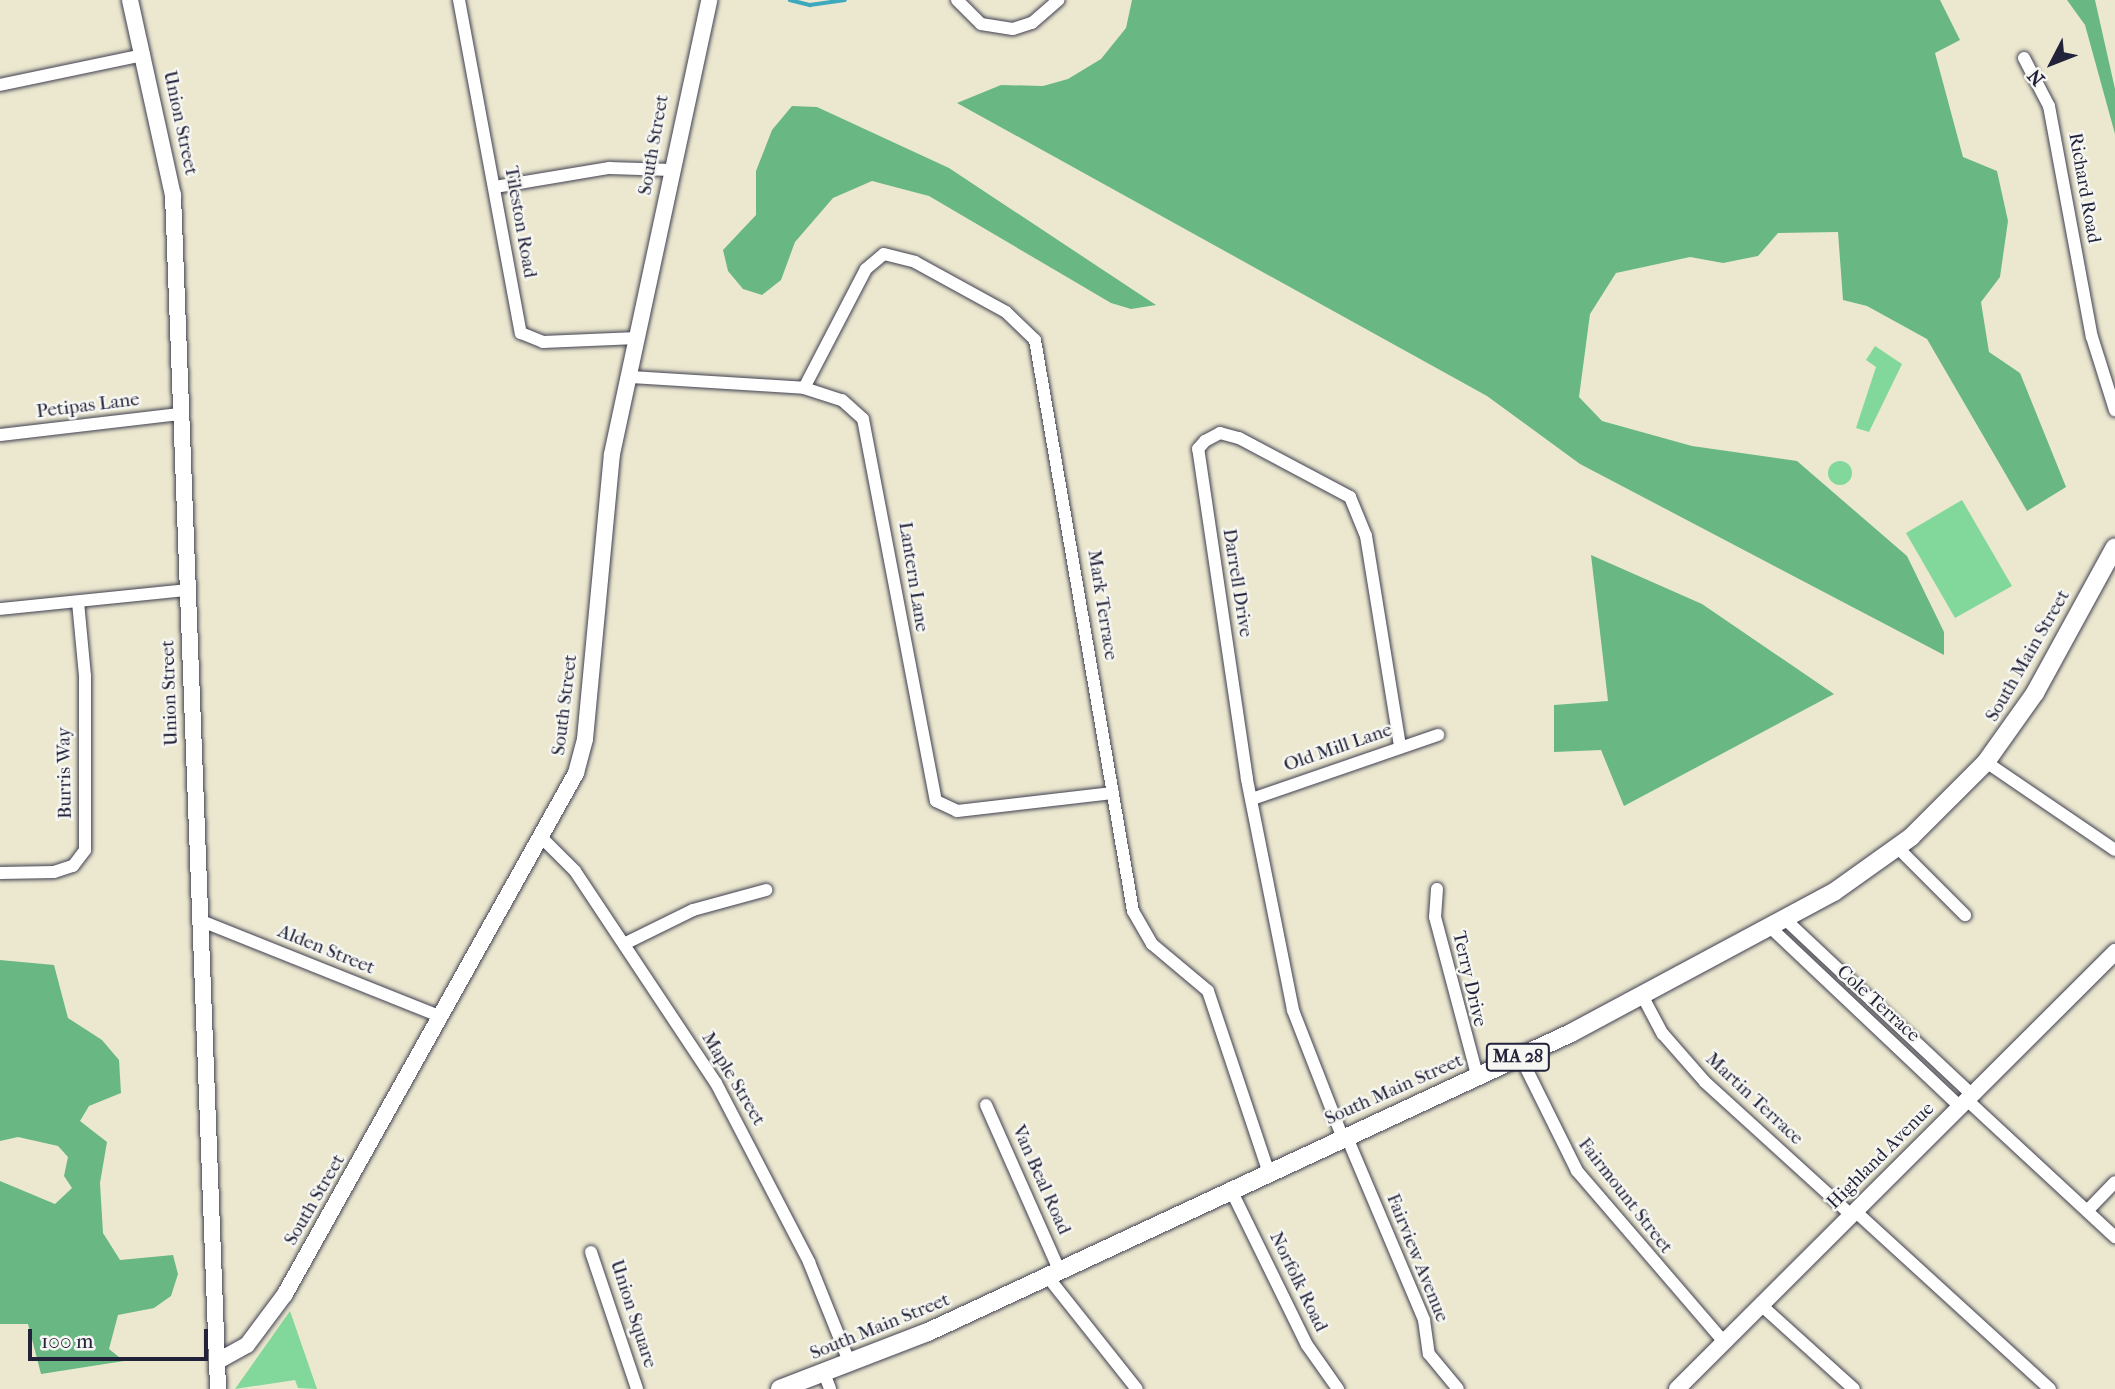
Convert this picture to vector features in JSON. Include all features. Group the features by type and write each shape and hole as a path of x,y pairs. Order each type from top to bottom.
{"main road":[{"name":"Union Street","path":"130,0 172,186 218,1389"},
{"name":"South Street","path":"218,1361 247,1346 285,1294 439,1016 569,791 585,739 612,454 631,377 709,0"},
{"name":"South Main Street","path":"780,1389 827,1381 850,1364 1053,1273 1268,1170 1644,999 1780,925 1898,848 1986,762 2035,693 2115,547"},
{"name":"Highland Avenue","path":"1677,1389 2115,952"}],"street":[{"name":"Tileston Road","path":"459,0 525,338 637,338"},
{"path":"957,0 981,24 1013,29 1032,23 1058,0"},
{"path":"0,85 144,55"},
{"name":"Richard Road","path":"2024,58 2049,106 2092,337 2115,410"},
{"path":"495,187 609,168 672,170"},
{"name":"Mark Terrace","path":"804,388 866,269 884,254 915,262 1026,327 1044,368 1135,918 1152,944 1208,991 1268,1170"},
{"name":"Lantern Lane","path":"631,377 804,388 849,404 869,431 926,773 936,801 957,810 1113,793"},
{"name":"Petipas Lane","path":"0,435 180,414"},
{"name":"Darrell Drive","path":"1344,1135 1293,1010 1252,799 1198,449 1220,433 1350,497 1366,536 1400,747"},
{"path":"0,609 187,590"},
{"name":"Burris Way","path":"0,873 54,872 73,866 85,850 85,676 78,602"},
{"name":"Old Mill Lane","path":"1252,799 1438,735"},
{"path":"1986,762 2115,850"},
{"name":"Maple Street","path":"542,839 569,863 716,1083 764,1172 850,1364"},
{"path":"1898,848 1965,915"},
{"name":"Terry Drive","path":"1437,889 1435,917 1477,1075"},
{"path":"624,944 693,909 766,890"},
{"name":"Alden Street","path":"199,920 439,1016"},
{"name":"Cole Terrace","path":"1780,925 2115,1237"},
{"name":"Martin Terrace","path":"1644,999 1663,1034 1705,1082 2050,1389"},
{"name":"Fairmount Street","path":"1520,1056 1577,1171 1724,1342"},
{"name":"Van Beal Road","path":"986,1105 1053,1273 1137,1389"},
{"name":"Fairview Avenue","path":"1344,1135 1424,1320 1429,1354 1458,1389"},
{"path":"2087,1211 2115,1182"},
{"name":"Norfolk Road","path":"1230,1188 1307,1345 1338,1389"},
{"name":"Union Square","path":"591,1252 637,1389"},
{"path":"1761,1305 1854,1389"}],"green space":[{"path":"1132,0 1940,0 1960,40 1935,53 1963,157 1997,171 2008,221 2000,277 1981,302 1989,352 2020,373 2066,487 2027,511 1927,339 1867,306 1843,300 1838,232 1778,233 1758,256 1723,263 1690,257 1616,273 1590,314 1579,397 1602,421 1692,446 1797,461 1907,556 1944,632 1944,655 1580,464 1487,396 957,103 1001,85 1043,86 1068,79 1101,59 1126,28"},
{"path":"2067,0 2095,0 2115,89 2115,134 2085,25"},
{"path":"792,106 817,107 949,168 1156,305 1131,309 1111,303 929,196 872,181 833,198 795,242 781,280 762,295 743,289 728,271 723,250 756,215 756,171 772,130"},
{"path":"1875,346 1902,364 1869,432 1856,428 1876,367 1866,360"},
{"path":"1840,461 1851,468 1852,473 1845,484 1840,485 1829,478 1828,473 1835,462"},
{"path":"1962,500 2012,586 1955,618 1906,533"},
{"path":"1591,555 1702,604 1834,694 1624,806 1601,750 1554,752 1554,705 1608,701"},
{"path":"0,960 54,965 68,1018 102,1040 119,1060 121,1093 89,1106 80,1121 107,1142 100,1183 103,1233 120,1260 173,1255 178,1274 171,1296 154,1308 118,1315 109,1349 124,1361 41,1374 28,1324 0,1324 0,1181 55,1204 72,1188 64,1176 68,1157 58,1146 18,1137 0,1141"},
{"path":"290,1311 317,1389 298,1388 295,1380 235,1389"}],"waterway":[{"path":"790,0 810,5 845,0"}]}
